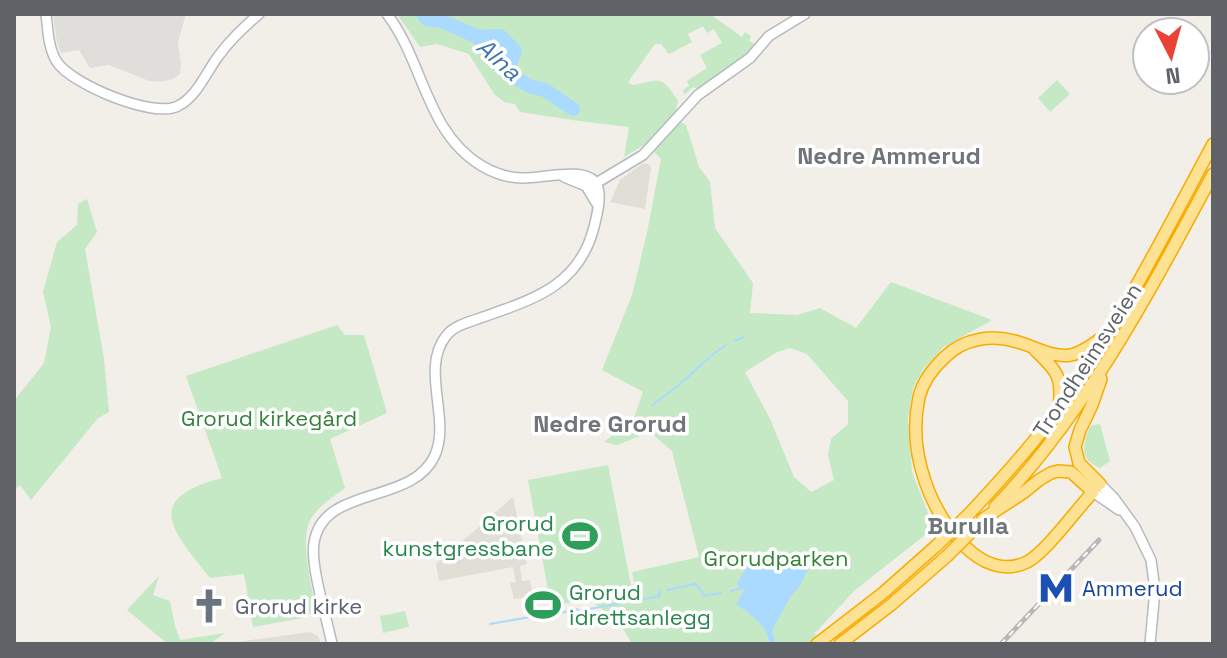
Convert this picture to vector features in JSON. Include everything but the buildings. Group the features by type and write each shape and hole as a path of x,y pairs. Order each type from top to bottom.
{"highway":[{"name":"Trondheimsveien","path":"818,643 883,593 936,546 1018,462 1059,408 1107,334 1213,144"},
{"name":"Trondheimsveien","path":"840,644 947,556 1016,484 1056,436 1105,366 1159,275 1213,174"},
{"path":"1096,488 1030,561 1010,568 987,563 958,539 928,491 918,449 917,413 920,395 934,368 966,342 991,338 1018,342 1058,355 1074,354 1107,334"},
{"path":"1034,349 1052,366 1059,378 1059,408"},
{"path":"1096,488 1079,463 1075,447 1105,366"},
{"path":"980,522 1039,480 1058,471 1071,472 1096,488"}],"street":[{"path":"46,14 53,53 70,75 135,105 164,110 178,106 196,91 219,54 259,14"},
{"path":"332,644 314,559 314,544 322,523 341,507 401,486 423,473 439,444 435,364 443,340 456,328 536,298 559,284 572,272 586,249 595,223 597,204 598,192 592,186 591,178 579,174 528,178 507,176 483,167 458,147 436,115 406,43 387,14"},
{"path":"592,186 643,155 698,95 750,58 769,36 805,14"},
{"path":"1096,488 1114,498 1140,534 1153,569 1150,644"}],"shaded area":[{"path":"53,14 186,14 178,42 180,74 161,82 149,81 109,65 90,68 79,50 61,53"},
{"path":"642,164 649,164 651,168 645,209 610,202 620,180"},
{"path":"513,497 527,564 520,566 522,581 530,580 533,596 514,599 510,583 516,582 513,567 439,581 436,564"},
{"path":"310,632 318,636 321,644 237,644 244,641"}],"green space":[{"name":"Grorudparken","path":"397,14 710,14 742,37 745,32 751,36 749,41 755,44 699,89 693,87 684,95 683,90 689,86 687,81 707,68 700,55 722,43 714,29 707,33 703,26 688,34 692,42 669,54 661,44 655,44 628,82 632,85 659,81 678,101 676,108 680,122 686,125 699,167 710,182 715,228 753,283 750,313 797,315 820,308 856,328 891,282 992,320 944,347 923,369 913,388 908,418 912,472 934,528 855,590 814,632 822,644 632,644 611,616 594,603 637,596 632,572 699,557 672,451 650,432 617,445 604,442 634,418 643,392 602,370 632,295 661,159 646,144 624,157 629,127 520,112 515,104 504,102 494,94 469,54 437,44 420,47","holes":["790,348 807,354 848,401 848,424 831,439 828,455 834,480 811,492 794,477 770,419 745,372 777,352"]},
{"path":"1057,80 1070,94 1050,112 1038,98"},
{"path":"87,199 97,232 85,249 104,359 109,412 98,418 31,500 20,485 14,490 14,401 44,363 51,327 43,292 57,242 77,225 78,204"},
{"name":"Grorud kirkegård","path":"337,325 345,335 364,335 387,413 330,439 345,488 319,509 308,526 307,562 316,609 303,618 253,627 244,574 210,578 185,546 172,518 173,506 181,496 197,486 222,478 186,376"},
{"path":"1100,424 1110,461 1100,468 1088,460 1084,451 1090,426"},
{"name":"Grorud kunstgressbane","path":"608,465 632,591 551,606 528,480"},
{"path":"159,576 153,595 170,601 180,640 225,633 210,644 168,644 127,610"},
{"path":"405,611 409,627 383,633 380,616"}],"water":[{"path":"791,553 809,568 772,631 776,644 770,644 762,625 736,604 745,589 739,588 737,583 752,559 768,557 783,562"}],"waterway":[{"name":"Alna","path":"423,14 427,19 442,21 478,37 513,76 529,86 545,90 573,109"},
{"path":"478,37 500,36 515,51 508,69"},
{"path":"735,341 743,337"},
{"path":"653,405 726,345"},
{"path":"667,590 695,584 704,596 721,593"},
{"path":"731,591 743,588"},
{"path":"560,613 660,596 659,591"},
{"path":"490,624 536,616"}],"railway":[{"path":"1001,644 1099,540"}],"place":[{"name":"Grorud kunstgressbane","path":"580,536"},
{"name":"Ammerud","path":"1056,588"},
{"name":"Grorud idrettsanlegg","path":"543,605"},
{"name":"Grorud kirke","path":"209,606"}],"district":[{"name":"Nedre Ammerud","path":"889,155"},
{"name":"Nedre Grorud","path":"610,423"},
{"name":"Burulla","path":"968,525"}]}
